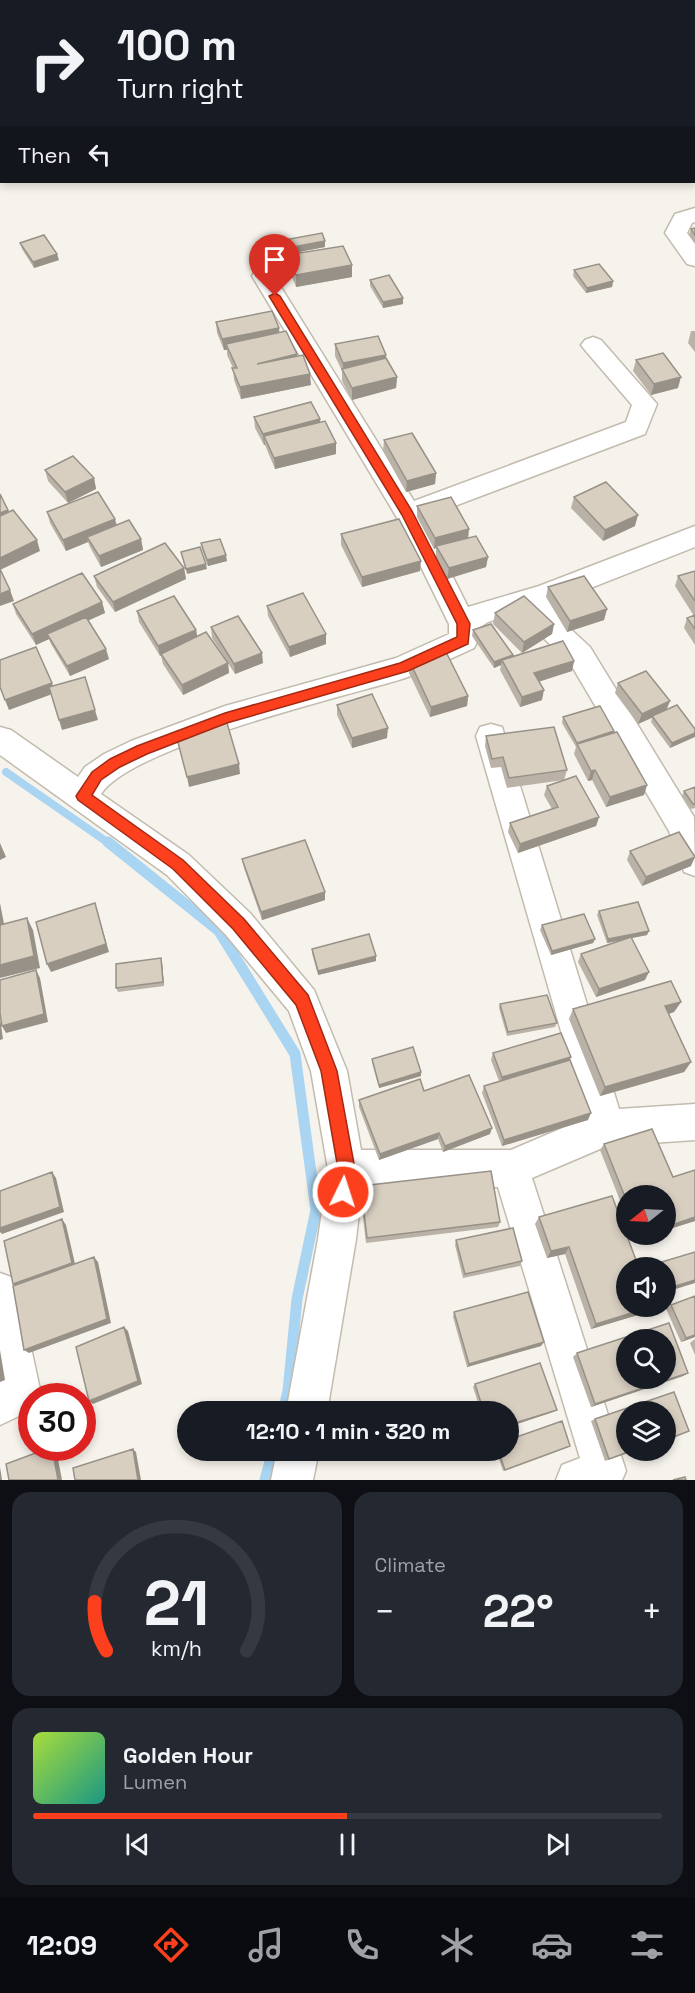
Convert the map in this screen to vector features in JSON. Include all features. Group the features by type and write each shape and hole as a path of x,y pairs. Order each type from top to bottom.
{"street":[{"path":"695,214 683,219 676,232 695,259"},
{"path":"83,796 96,776 115,763 142,750 225,718 403,667 464,640 463,624 408,514 263,276"},
{"path":"408,514 636,428 645,404 593,345"},
{"path":"463,624 479,614 546,594 695,536"},
{"path":"546,594 549,626 580,655 683,827 695,862"},
{"path":"491,736 607,1128"},
{"path":"3,746 83,796 178,865 238,924 302,1001 329,1071 346,1169 335,1251 308,1401"},
{"path":"346,1169 511,1168 607,1128 695,1122"},
{"path":"511,1168 605,1471 577,1480"},
{"path":"0,1292 21,1394 0,1405"},
{"path":"292,1480 296,1461"}],"building":[{"path":"322,233 325,241 282,249 279,241"},
{"path":"44,235 57,254 33,262 20,243"},
{"path":"343,246 352,265 296,275 287,255"},
{"path":"599,264 613,281 587,288 574,270"},
{"path":"389,275 403,298 383,302 370,280"},
{"path":"272,311 279,328 222,339 216,322"},
{"path":"286,331 297,354 257,364 303,355 310,374 240,387 232,368 237,368 226,344"},
{"path":"378,336 386,355 343,363 335,344"},
{"path":"663,353 681,377 654,384 636,360"},
{"path":"386,358 397,377 352,388 342,369"},
{"path":"311,402 320,419 263,434 254,417"},
{"path":"325,421 336,443 274,458 264,436"},
{"path":"412,433 436,473 407,481 384,440"},
{"path":"73,456 94,478 65,492 45,470"},
{"path":"606,482 638,515 605,530 574,497"},
{"path":"98,492 115,519 63,540 47,512"},
{"path":"0,494 8,510 0,513"},
{"path":"451,497 469,529 435,538 417,506"},
{"path":"13,510 37,540 0,558 0,516"},
{"path":"399,519 421,561 362,577 341,534"},
{"path":"129,520 141,539 99,556 87,537"},
{"path":"476,536 488,557 449,568 436,546"},
{"path":"220,539 226,555 207,560 201,543"},
{"path":"165,543 184,568 113,602 94,576"},
{"path":"200,547 206,564 186,569 181,552"},
{"path":"0,569 10,590 0,594"},
{"path":"695,571 695,601 678,576"},
{"path":"82,573 102,602 32,634 13,604"},
{"path":"584,576 607,609 570,621 548,587"},
{"path":"303,593 326,634 289,647 267,606"},
{"path":"174,596 196,630 158,646 137,611"},
{"path":"524,596 554,624 524,642 495,613"},
{"path":"695,615 695,629 687,618"},
{"path":"238,616 262,653 234,664 211,627"},
{"path":"86,617 106,649 67,666 47,634"},
{"path":"491,624 513,655 494,662 473,630"},
{"path":"206,632 228,663 182,685 161,654"},
{"path":"563,641 574,661 534,673 544,690 522,697 502,660"},
{"path":"36,647 52,683 5,700 0,687 0,660"},
{"path":"446,652 468,696 431,707 410,662"},
{"path":"646,671 670,701 642,714 618,683"},
{"path":"85,677 95,710 59,720 49,687"},
{"path":"372,694 388,728 352,738 337,705"},
{"path":"677,705 695,729 695,733 672,743 652,716"},
{"path":"600,706 614,731 577,743 563,717"},
{"path":"227,723 239,764 187,777 176,735"},
{"path":"554,727 567,770 509,778 503,757 492,759 486,736"},
{"path":"617,732 647,785 610,797 595,770 591,771 577,744"},
{"path":"576,776 599,817 520,844 510,823 558,807 547,786"},
{"path":"695,787 695,804 693,804 684,791"},
{"path":"679,832 695,857 646,877 630,851"},
{"path":"305,840 325,892 261,912 242,859"},
{"path":"638,902 649,931 608,939 599,911"},
{"path":"95,903 106,944 47,964 36,922"},
{"path":"584,914 595,939 552,951 542,925"},
{"path":"27,918 34,956 0,965 0,925"},
{"path":"369,934 376,956 318,971 312,949"},
{"path":"631,937 649,972 599,989 581,954"},
{"path":"161,958 163,982 116,988 116,964"},
{"path":"36,970 44,1014 2,1026 0,980"},
{"path":"671,981 681,1002 665,1006 691,1062 605,1087 573,1009"},
{"path":"547,995 557,1023 508,1032 500,1004"},
{"path":"561,1033 571,1057 502,1077 493,1053"},
{"path":"413,1047 421,1072 379,1085 372,1059"},
{"path":"570,1060 591,1113 504,1140 484,1086"},
{"path":"469,1075 492,1128 445,1146 439,1133 380,1154 359,1100 420,1079 424,1091"},
{"path":"652,1129 673,1177 695,1170 695,1217 676,1224 676,1185 620,1185 604,1144"},
{"path":"491,1171 500,1222 367,1238 361,1186"},
{"path":"52,1172 60,1207 0,1228 0,1191"},
{"path":"612,1196 616,1207 616,1245 630,1245 635,1257 616,1257 616,1317 619,1317 596,1324 569,1247 551,1251 539,1217"},
{"path":"62,1219 72,1263 13,1284 4,1241"},
{"path":"513,1228 522,1261 465,1274 456,1240"},
{"path":"695,1252 695,1280 676,1286 676,1258"},
{"path":"94,1257 107,1319 24,1350 13,1286"},
{"path":"528,1292 544,1342 469,1364 454,1312"},
{"path":"695,1296 695,1335 686,1338 676,1316 676,1303"},
{"path":"669,1323 671,1329 651,1329"},
{"path":"124,1327 138,1381 96,1398 96,1383 85,1383 76,1347"},
{"path":"616,1340 616,1389 640,1389 595,1404 577,1353"},
{"path":"676,1341 688,1373 676,1377"},
{"path":"540,1363 557,1410 519,1422 519,1401 480,1401 475,1384"},
{"path":"674,1392 689,1431 676,1436 676,1401 648,1401"},
{"path":"616,1412 616,1456 609,1459 595,1419"},
{"path":"562,1421 570,1446 505,1470 502,1461 519,1461 519,1436"},
{"path":"133,1449 138,1480 75,1480 73,1468"},
{"path":"18,1460 54,1461 58,1480 9,1480 6,1464"}],"waterway":[{"path":"6,772 110,844"},
{"path":"108,842 219,931 295,1054 316,1210 297,1299 286,1401"},
{"path":"265,1480 270,1461"}],"route":[{"path":"275,296 408,514 463,624 464,640 403,667 225,718 142,750 115,763 96,776 83,796 178,865 238,924 302,1001 329,1071 346,1169 343,1192"}]}
